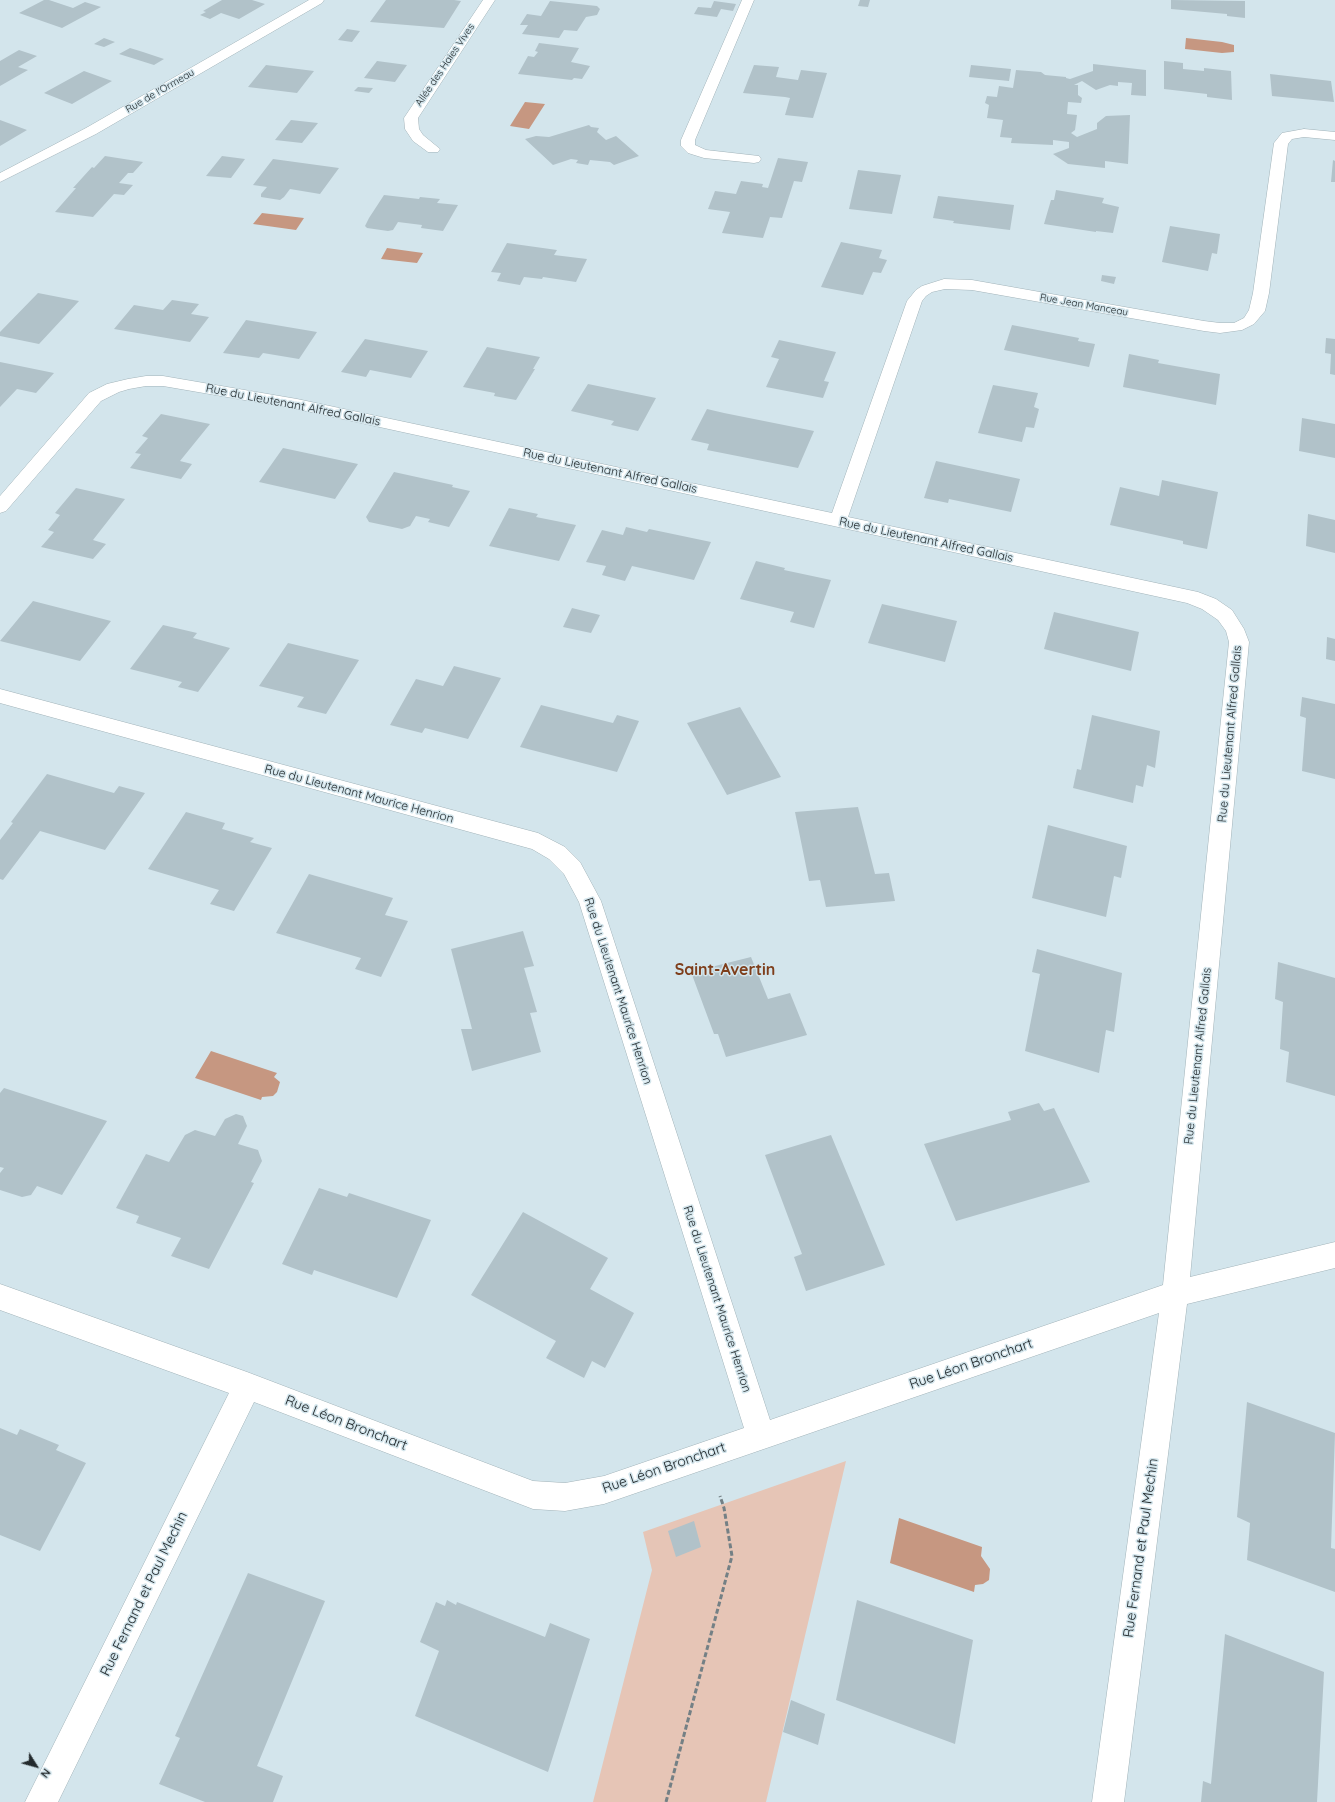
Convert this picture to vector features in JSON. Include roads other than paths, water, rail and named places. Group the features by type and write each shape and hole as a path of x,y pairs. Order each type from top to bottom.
{"street":[{"name":"Rue de l'Ormeau","path":"0,178 91,131 318,0"},
{"name":"Allée des Haies Vives","path":"433,149 418,138 412,129 412,118 415,110 489,0"},
{"path":"748,0 688,140 688,146 704,154 754,159"},
{"name":"Rue Jean Manceau","path":"838,521 915,301 921,293 927,289 944,284 972,285 1204,326 1220,328 1237,327 1249,321 1257,311 1261,293 1281,143 1287,136 1295,134 1335,136"},
{"name":"Rue du Lieutenant Alfred Gallais","path":"0,507 95,397 113,388 146,381 163,381 296,404 1191,597 1209,604 1224,615 1235,629 1239,642 1175,1294"},
{"name":"Rue du Lieutenant Maurice Henrion","path":"0,696 538,842 557,853 572,868 590,901 761,1437"},
{"name":"Rue Léon Bronchart","path":"0,1297 247,1386 533,1494 565,1497 604,1490 1175,1294 1335,1255"},
{"name":"Rue Fernand et Paul Mechin","path":"1108,1802 1175,1294"},
{"name":"Rue Fernand et Paul Mechin","path":"41,1802 247,1386"}],"district":[{"name":"Saint-Avertin","path":"725,970"}]}
